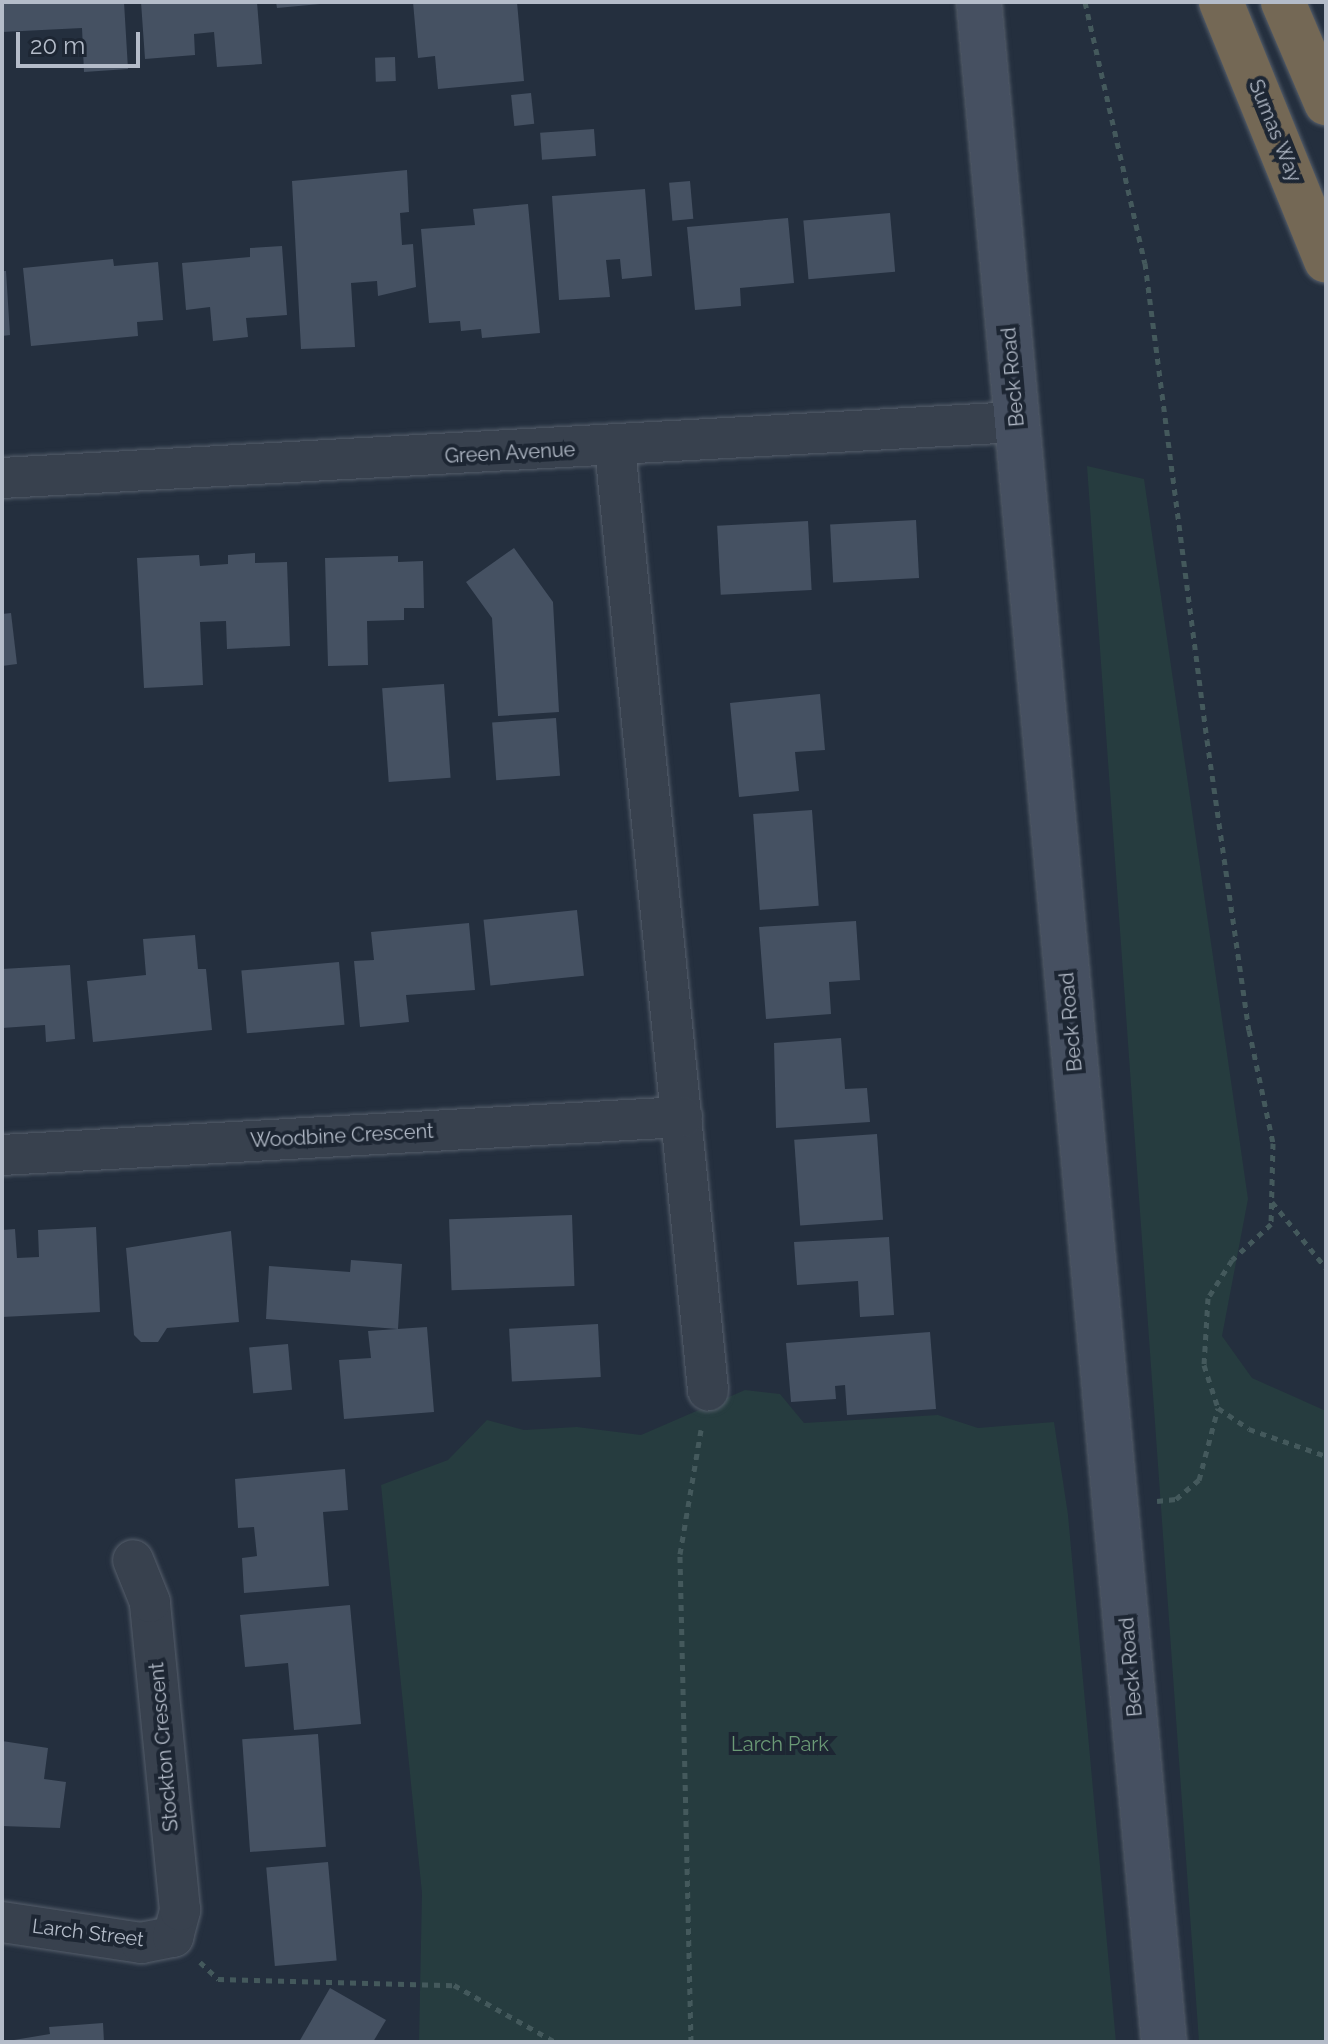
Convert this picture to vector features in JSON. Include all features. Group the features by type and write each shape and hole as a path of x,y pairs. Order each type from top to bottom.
{"highway":[{"path":"1194,2 1322,251"},
{"name":"Sumas Way","path":"1221,2 1322,251"},
{"path":"1283,2 1326,103"}],"street":[{"name":"Beck Road","path":"979,2 1164,2042"},
{"name":"Green Avenue","path":"2,478 615,448 1017,422"},
{"path":"615,448 708,1390"},
{"name":"Woodbine Crescent","path":"2,1155 682,1117"},
{"name":"Stockton Crescent","path":"133,1560 150,1602 180,1910 173,1937"},
{"name":"Larch Street","path":"2,1922 141,1943 173,1937"}],"path":[{"path":"1085,2 1145,263 1222,847 1273,1143 1271,1224 1232,1260 1208,1298 1204,1365 1218,1408 1199,1480 1176,1499 1116,1505"},
{"path":"1272,1202 1326,1268"},
{"path":"691,2042 680,1554 708,1390"},
{"path":"1218,1408 1249,1429 1326,1456"},
{"path":"173,1937 218,1979 454,1985 555,2042"}],"green space":[{"path":"1087,466 1144,479 1248,1199 1222,1336 1252,1378 1326,1411 1326,2042 1199,2042"},
{"name":"Larch Park","path":"745,1390 780,1394 804,1423 938,1415 978,1428 1054,1422 1068,1515 1116,2042 419,2042 422,1893 381,1485 448,1460 487,1420 524,1430 577,1427 641,1435"}],"building":[{"path":"2,2 124,2 128,69 84,72 82,28 2,32"},
{"path":"141,2 257,2 262,64 217,67 214,32 194,34 195,55 145,59"},
{"path":"276,2 320,2 320,4 277,8"},
{"path":"413,2 517,2 524,81 438,89 435,56 418,58"},
{"path":"395,57 396,81 376,82 375,58"},
{"path":"531,93 534,124 514,126 511,95"},
{"path":"594,129 596,156 542,160 540,133"},
{"path":"407,170 409,212 400,213 402,245 413,244 416,287 378,296 377,281 351,283 355,347 301,349 292,181"},
{"path":"690,181 693,219 672,221 669,183"},
{"path":"645,189 652,276 622,279 620,259 606,260 610,297 559,300 552,196"},
{"path":"528,204 540,333 482,338 481,329 461,331 460,321 429,323 421,229 475,225 473,209"},
{"path":"890,213 895,272 808,279 803,221"},
{"path":"788,218 794,283 740,288 741,306 695,310 687,227"},
{"path":"282,246 287,315 246,318 248,337 213,341 210,307 186,310 182,263 250,257 250,248"},
{"path":"113,259 114,266 158,262 163,320 137,322 138,336 31,346 23,268"},
{"path":"2,271 6,271 10,335 2,336"},
{"path":"916,520 919,578 833,582 830,525"},
{"path":"808,521 812,590 721,595 717,526"},
{"path":"514,548 553,602 559,712 498,716 492,618 466,582"},
{"path":"255,553 255,563 287,562 290,646 227,649 226,621 200,622 203,685 144,688 137,558 199,555 200,566 228,564 228,555"},
{"path":"398,556 398,562 423,561 424,608 404,608 404,620 367,621 368,665 328,666 325,558"},
{"path":"11,613 17,664 2,666 2,614"},
{"path":"444,684 451,778 389,782 382,688"},
{"path":"820,694 825,750 795,752 799,791 739,797 730,703"},
{"path":"556,718 560,776 496,780 492,722"},
{"path":"812,810 819,906 760,910 753,814"},
{"path":"577,910 584,976 490,985 484,920"},
{"path":"856,921 860,980 829,982 831,1014 766,1019 759,927"},
{"path":"469,923 475,990 406,995 409,1022 360,1027 354,961 374,960 371,932"},
{"path":"195,935 198,969 206,969 212,1030 93,1042 87,981 146,975 143,939"},
{"path":"339,962 344,1025 247,1033 241,971"},
{"path":"70,965 75,1039 46,1042 45,1025 2,1028 2,969"},
{"path":"841,1038 845,1089 867,1088 870,1122 776,1128 774,1043"},
{"path":"877,1134 883,1220 800,1226 794,1140"},
{"path":"572,1215 574,1286 452,1290 449,1219"},
{"path":"96,1227 100,1312 2,1317 2,1230 15,1229 17,1258 39,1257 38,1230"},
{"path":"231,1231 239,1322 167,1328 158,1342 141,1342 134,1335 126,1248"},
{"path":"889,1237 894,1315 860,1317 858,1281 797,1285 794,1242"},
{"path":"351,1260 402,1264 398,1329 266,1319 269,1266 350,1272"},
{"path":"598,1324 601,1377 512,1382 509,1329"},
{"path":"427,1327 434,1412 344,1419 339,1360 371,1358 368,1331"},
{"path":"930,1332 936,1409 847,1415 845,1385 835,1386 836,1399 791,1402 786,1343"},
{"path":"288,1344 292,1390 253,1393 249,1347"},
{"path":"345,1469 348,1510 323,1512 329,1586 244,1593 242,1558 257,1556 254,1527 238,1528 235,1479"},
{"path":"350,1605 361,1724 294,1730 288,1663 245,1667 240,1615"},
{"path":"318,1734 326,1847 250,1852 242,1739"},
{"path":"2,1741 48,1748 44,1779 66,1782 60,1828 2,1826"},
{"path":"328,1862 337,1961 275,1966 266,1867"},
{"path":"330,1988 386,2020 373,2042 299,2042"},
{"path":"103,2023 104,2042 2,2042 50,2034 49,2027"}]}
